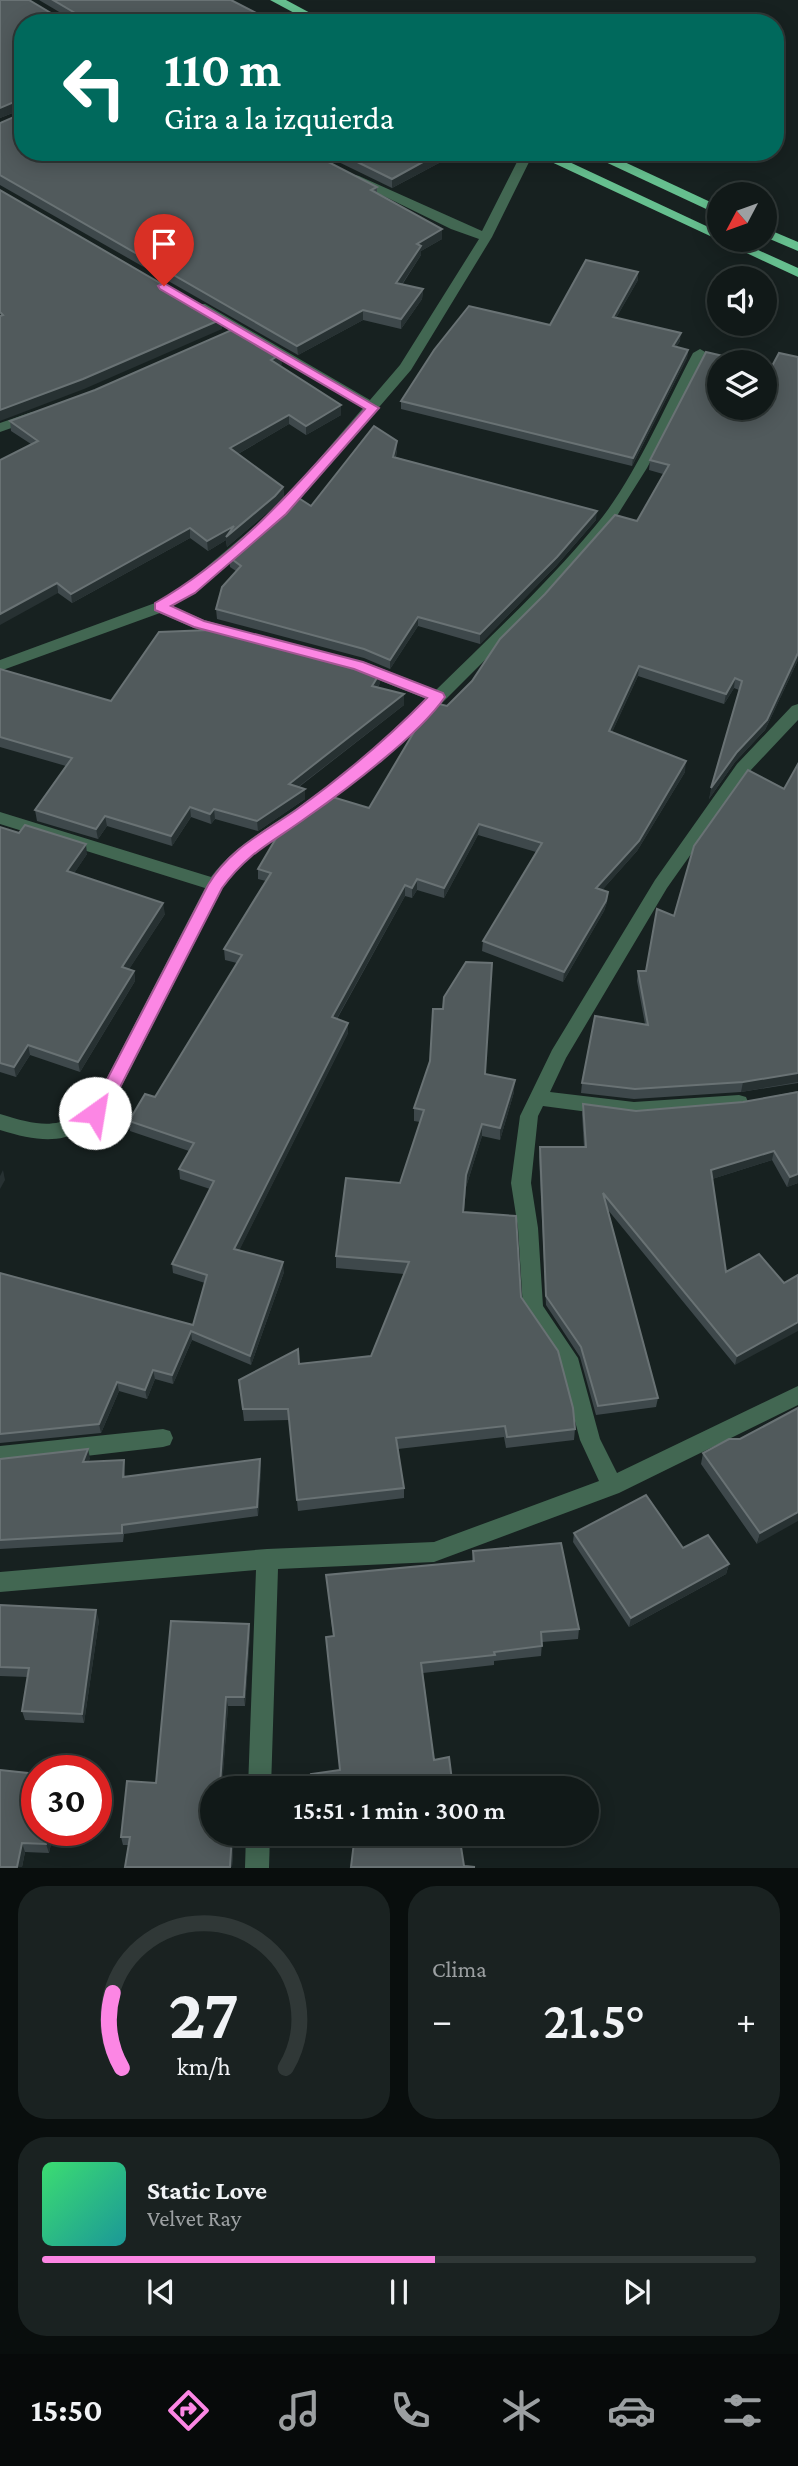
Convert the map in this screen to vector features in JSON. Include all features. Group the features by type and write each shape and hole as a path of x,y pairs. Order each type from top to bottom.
{"highway":[{"path":"276,0 305,14"},
{"path":"556,161 707,231"},
{"path":"611,161 707,205"},
{"path":"777,237 798,247"},
{"path":"752,252 798,273"}],"street":[{"path":"0,666 160,607 190,589 282,511 406,367 486,237 524,161"},
{"path":"344,173 456,226 486,237"},
{"path":"186,299 373,408"},
{"path":"219,338 239,329"},
{"path":"0,1122 40,1134 64,1132 95,1113 105,1100 215,885 231,864 261,838 301,814 383,749 537,599 603,527 640,468 700,353"},
{"path":"0,429 51,409"},
{"path":"160,607 199,624 244,637"},
{"path":"345,662 438,697"},
{"path":"612,1486 590,1440 568,1357 533,1308 528,1228 521,1183 529,1116 558,1055 595,990 668,873 743,768 798,710"},
{"path":"0,818 215,885"},
{"path":"537,1098 634,1110 752,1100"},
{"path":"0,1583 267,1559 434,1552 612,1486 798,1395"},
{"path":"0,1456 163,1438"},
{"path":"259,1776 267,1559"},
{"path":"257,1867 258,1846"}],"building":[{"path":"0,0 29,0 53,14 14,14 14,102 0,108"},
{"path":"53,0 231,0 258,14 74,14"},
{"path":"14,117 14,161 326,161 377,187 371,190 442,229 417,244 421,246 396,283 423,289 401,319 363,310 297,346 0,175 0,123"},
{"path":"355,161 425,161 392,179"},
{"path":"0,190 222,319 83,379 0,410 0,316 3,315 0,312"},
{"path":"586,260 638,272 613,317 681,333 673,346 688,350 633,458 401,401 434,350 469,306 550,325"},
{"path":"236,328 281,354 271,360 341,405 306,426 289,415 230,448 283,487 226,537 234,526 207,541 190,528 71,594 57,583 0,614 0,460 38,441 10,421 95,390"},
{"path":"706,352 707,420 777,420 777,357 779,353 798,357 798,653 767,720 737,752 711,788 742,681 735,678 726,694 639,666 609,731 686,761 639,841 596,888 608,892 606,901 564,972 483,941 542,843 479,824 444,888 417,879 412,888 405,885 332,1017 348,1023 234,1249 283,1262 250,1356 191,1331 172,1375 153,1370 145,1390 117,1382 99,1424 0,1434 0,1273 193,1325 207,1275 172,1264 214,1181 179,1169 194,1143 129,1121 145,1094 155,1097 242,955 224,949 271,873 258,869 282,828 279,827 326,795 369,808 424,715 435,703 447,706 472,681 500,639 545,594 615,515 637,521 669,465 650,460"},
{"path":"374,426 397,441 393,457 597,511 557,557 480,634 418,617 390,660 364,649 216,609 222,587 241,566 229,557 297,497 311,506"},
{"path":"212,624 350,661 380,673 372,686 404,694 289,784 305,789 257,821 214,809 210,814 190,807 171,836 105,816 96,829 35,810 72,758 0,737 0,669 111,701 159,632 210,630"},
{"path":"798,764 798,1073 743,1082 635,1089 582,1083 595,1016 648,1025 638,971 646,971 657,909 674,916 694,846 748,770 784,789"},
{"path":"25,825 86,844 67,871 163,903 122,967 134,971 78,1062 28,1045 14,1067 0,1063 0,827 19,833"},
{"path":"466,962 492,963 485,1074 515,1080 500,1128 482,1124 466,1175 463,1212 516,1216 521,1297 558,1351 573,1408 575,1429 507,1437 505,1426 396,1438 404,1488 297,1500 288,1409 243,1409 239,1380 298,1349 299,1364 371,1356 409,1262 336,1256 346,1178 400,1183 424,1110 414,1108 430,1061 433,1009 443,1009 444,997"},
{"path":"798,1092 798,1174 790,1177 774,1151 711,1170 726,1272 759,1254 784,1283 798,1275 798,1322 737,1356 603,1193 658,1398 598,1406 581,1347 546,1296 540,1147 586,1147 583,1104 636,1111 743,1102"},
{"path":"798,1408 798,1512 760,1533 703,1453 729,1439 740,1439"},
{"path":"88,1449 83,1462 124,1460 123,1477 260,1459 257,1507 122,1525 122,1533 0,1540 0,1459"},
{"path":"646,1495 683,1548 708,1535 729,1564 631,1618 574,1533"},
{"path":"561,1543 579,1629 541,1632 542,1646 494,1652 495,1655 421,1663 434,1760 449,1757 451,1776 311,1776 340,1770 326,1637 334,1636 326,1575 474,1561 473,1551"},
{"path":"0,1605 96,1610 82,1714 22,1711 29,1668 0,1667"},
{"path":"171,1621 249,1624 244,1697 226,1697 221,1776 200,1776 200,1846 231,1846 230,1867 125,1867 130,1837 121,1837 127,1781 156,1783"},
{"path":"0,1770 21,1772 21,1846 17,1867 0,1867"},
{"path":"354,1846 461,1846 464,1866 475,1867 351,1867"}],"route":[{"path":"95,1113 105,1100 215,885 231,864 261,838 301,814 394,741 438,697 358,666 232,634 199,624 160,607 190,589 282,511 373,408 164,286"}]}
